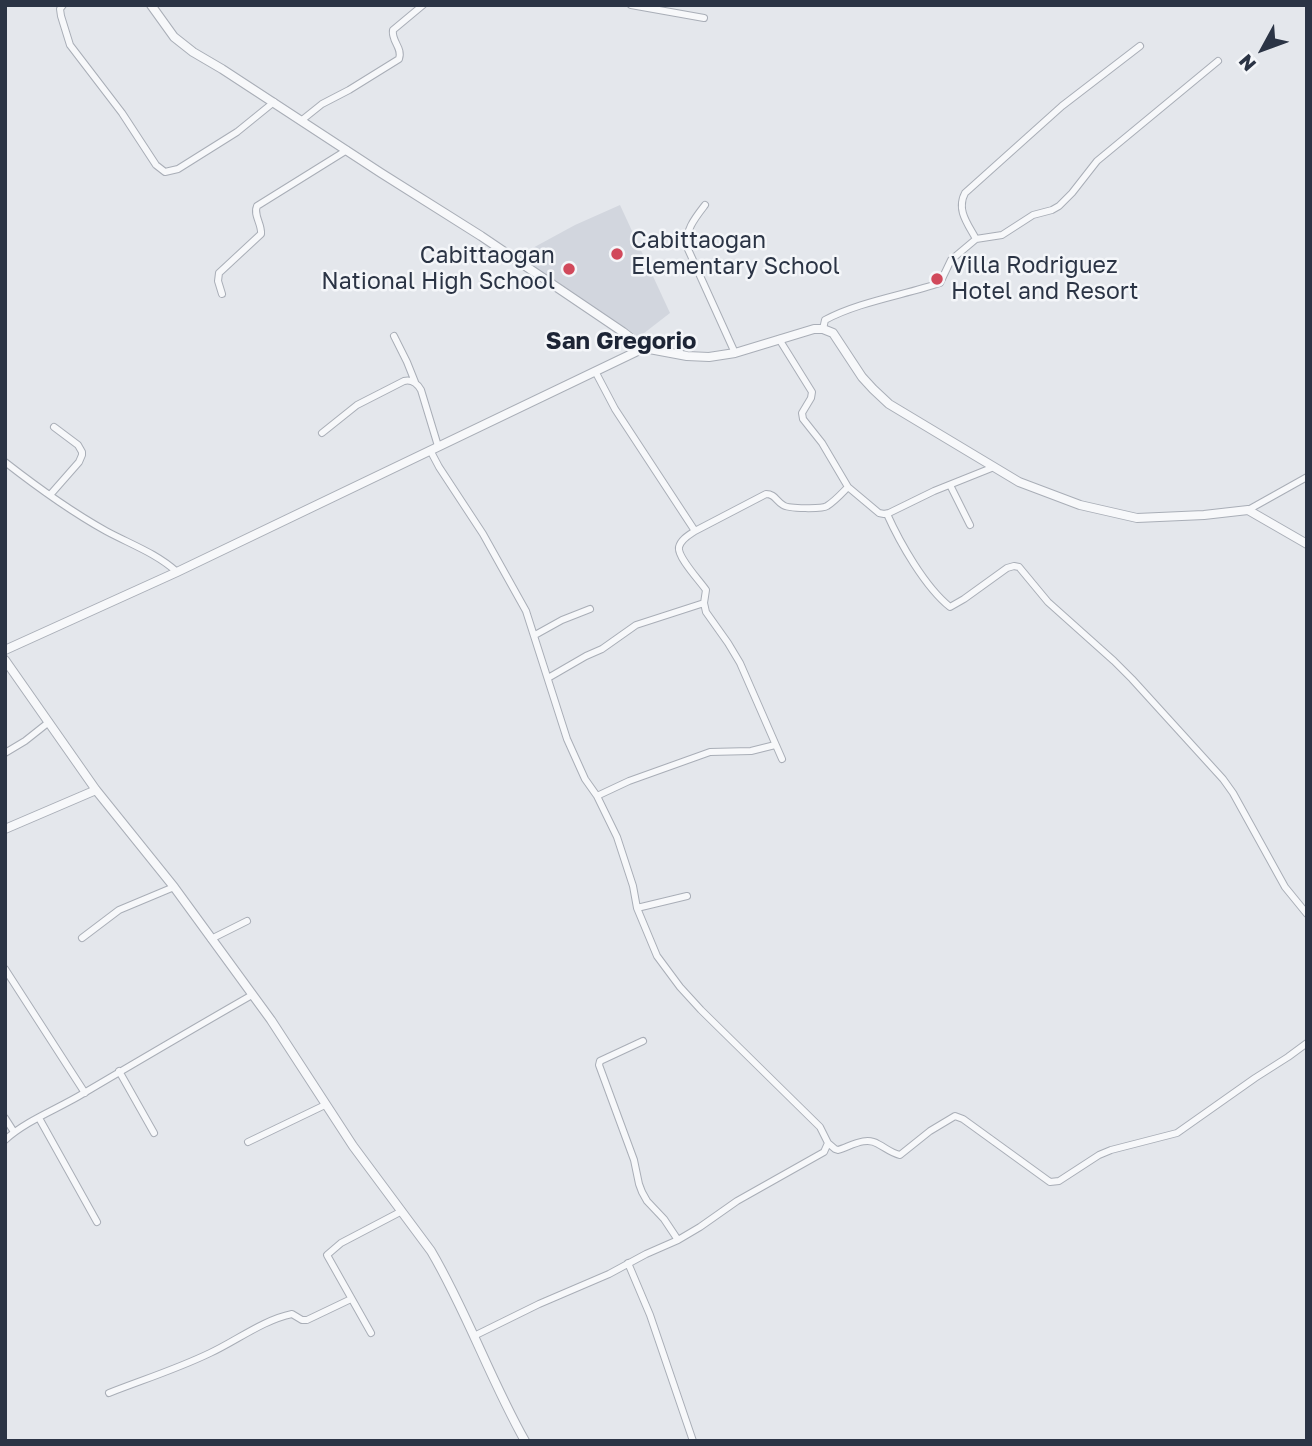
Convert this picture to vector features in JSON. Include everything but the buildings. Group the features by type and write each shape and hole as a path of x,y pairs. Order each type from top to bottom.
{"street":[{"path":"63,5 61,16 70,45 122,113 156,165 165,172 178,169 237,132 274,103"},
{"path":"151,5 164,25 182,44 501,249 644,348 699,357 718,356 814,329 823,329 833,333 862,377 889,404 1019,482 1090,508 1128,517 1204,515 1248,510 1307,477"},
{"path":"302,120 322,104 399,59 400,53 392,35 393,30 423,5"},
{"path":"631,5 704,18"},
{"path":"976,239 962,211 961,203 965,193 1062,106 1140,46"},
{"path":"823,329 827,319 842,313 940,283 951,260 976,239 1002,235 1032,215 1052,210 1072,193 1097,161 1218,61"},
{"path":"222,294 218,281 219,273 261,234 262,229 255,212 257,206 347,150"},
{"path":"705,205 688,231 687,247 735,353"},
{"path":"394,336 421,390 434,448 448,481 472,516 518,596 535,635 573,753 617,837 633,886 637,908 657,956 680,988 820,1127 828,1143 835,1149 868,1140 890,1152 900,1154 955,1116 1050,1182 1059,1181 1111,1150 1177,1133 1307,1043"},
{"path":"779,339 812,391 802,413 803,419 822,443 848,487 879,513 887,514 994,467"},
{"path":"5,650 177,572 644,348"},
{"path":"595,371 615,409 695,531"},
{"path":"322,433 357,405 404,381 415,382"},
{"path":"50,495 82,455 78,445 54,427"},
{"path":"5,462 106,531 161,560 177,572"},
{"path":"950,485 970,525"},
{"path":"782,758 740,663 706,612 706,590 679,550 682,542 695,531 766,494 773,495 788,508 821,508 848,487"},
{"path":"1248,510 1307,544"},
{"path":"887,514 914,564 950,607 964,600 1010,566 1019,567 1057,611 1126,672 1230,788 1285,887 1307,914"},
{"path":"548,678 602,649 636,625 704,603"},
{"path":"535,635 590,609"},
{"path":"5,660 96,790 174,887 252,995 353,1146 436,1260 525,1441"},
{"path":"5,753 50,722"},
{"path":"597,796 629,781 710,752 751,751 775,745"},
{"path":"5,829 96,790"},
{"path":"82,938 114,914 174,887"},
{"path":"637,908 687,896"},
{"path":"211,939 247,921"},
{"path":"5,969 85,1093"},
{"path":"5,1140 14,1132 252,995"},
{"path":"643,1041 600,1061 599,1065 634,1160 642,1192 678,1240"},
{"path":"119,1071 154,1133"},
{"path":"248,1142 325,1105"},
{"path":"5,1118 14,1132"},
{"path":"39,1118 97,1222"},
{"path":"474,1336 678,1240 737,1201 824,1152 828,1143"},
{"path":"371,1332 327,1255 341,1243 402,1211"},
{"path":"628,1263 650,1315 693,1441"},
{"path":"109,1393 208,1354 288,1314 305,1320 351,1299"}],"shaded area":[{"name":"Cabittaogan Elementary School","path":"620,205 670,313 639,337 518,256 575,225"}],"place":[{"name":"Cabittaogan Elementary School","path":"617,254"},
{"name":"Cabittaogan National High School","path":"569,269"},
{"name":"Villa Rodriguez Hotel and Resort","path":"937,279"}],"district":[{"name":"San Gregorio","path":"621,341"}]}
